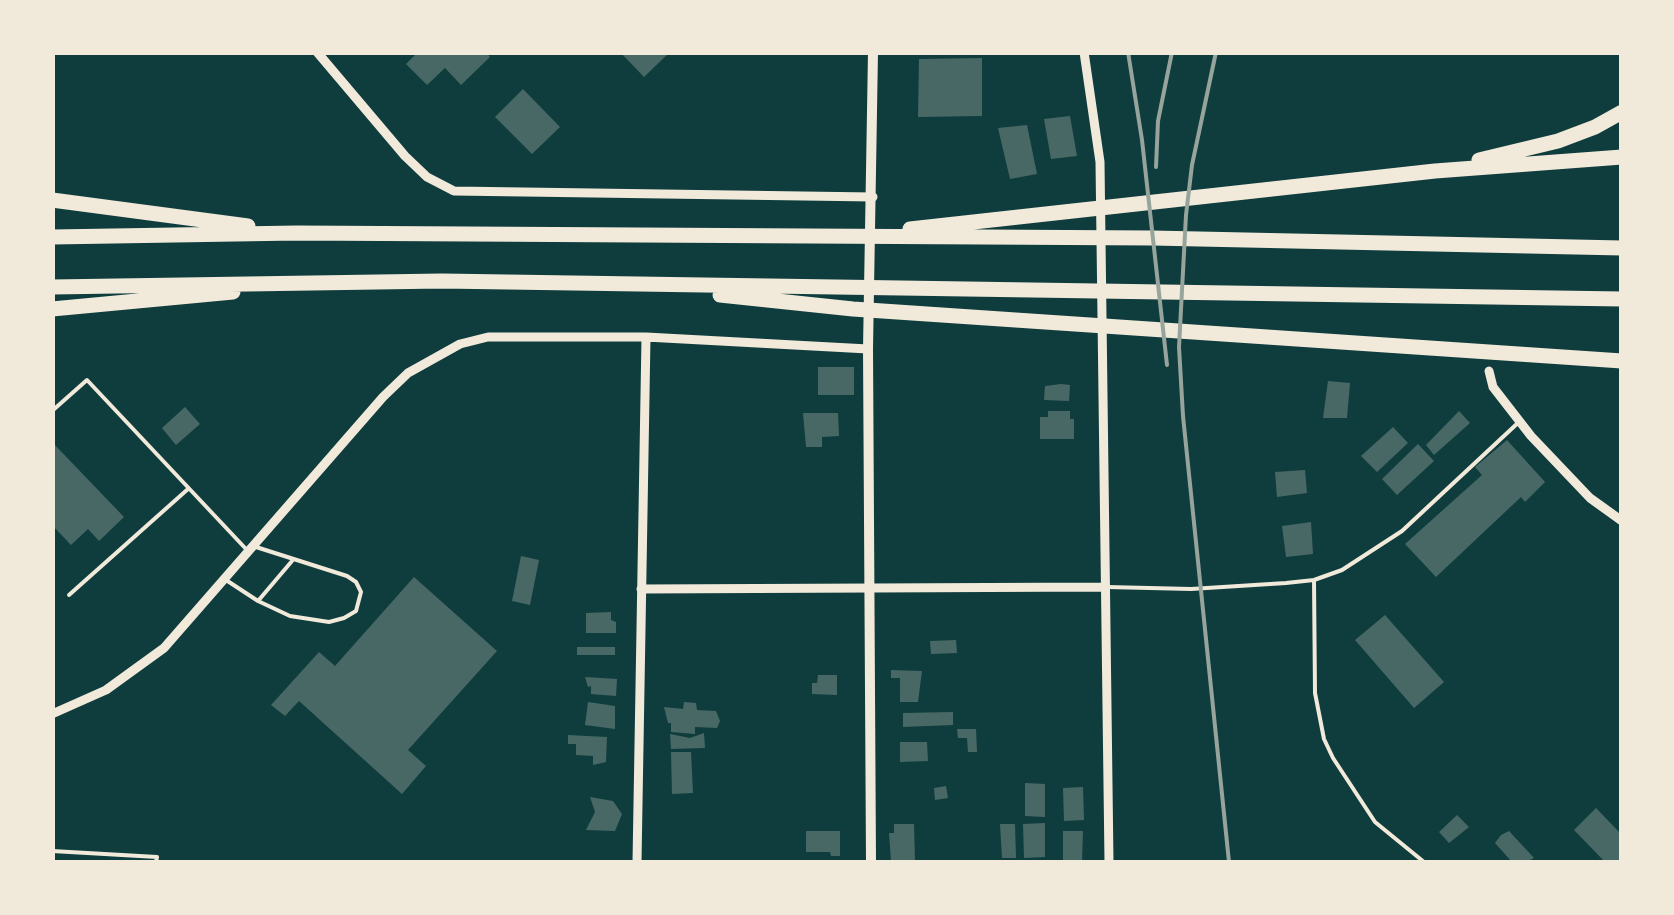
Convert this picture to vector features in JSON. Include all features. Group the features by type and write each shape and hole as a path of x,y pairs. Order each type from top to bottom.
{"highway":[{"path":"1435,171 1558,141 1595,128 1622,112"},
{"path":"836,237 1435,171 1622,157"},
{"path":"52,200 297,233"},
{"path":"52,238 297,233 1152,238 1622,248"},
{"path":"52,287 326,281 1622,299"},
{"path":"52,309 326,281"},
{"path":"666,287 767,302 853,309 1622,361"}],"street":[{"path":"317,52 405,156 426,177 454,191 873,198"},
{"path":"871,862 868,349 873,52"},
{"path":"1084,52 1100,162 1109,862"},
{"path":"52,714 106,690 164,648 362,419 408,373 460,344 488,336 646,337 868,349"},
{"path":"636,862 646,337"},
{"path":"1488,371 1494,387 1520,421 1590,498 1622,521"},
{"path":"641,589 1104,587"}],"lane":[{"path":"52,411 87,380 188,489 252,550 347,576 361,592 356,611 329,622 290,616 226,580"},
{"path":"1104,587 1191,589 1314,580 1342,570 1379,548 1520,421"},
{"path":"69,596 188,489"},
{"path":"258,601 292,561"},
{"path":"1314,580 1315,693 1324,739 1375,822 1424,862"},
{"path":"52,851 157,857 156,862"}],"building":[{"path":"418,52 486,52 490,57 461,85 445,68 427,85 406,64"},
{"path":"620,52 670,52 644,77"},
{"path":"982,58 982,116 918,117 919,59"},
{"path":"523,89 560,127 532,154 495,117"},
{"path":"1070,116 1077,156 1051,159 1044,119"},
{"path":"1027,125 1037,174 1010,179 998,128"},
{"path":"818,367 854,367 854,395 818,395"},
{"path":"1328,381 1350,383 1347,418 1323,418"},
{"path":"1070,385 1069,401 1044,400 1045,386"},
{"path":"185,407 200,424 176,445 162,428"},
{"path":"1048,411 1070,411 1074,439 1040,439 1040,417 1048,417"},
{"path":"1459,411 1470,423 1434,455 1426,445"},
{"path":"803,413 838,413 839,436 822,437 822,447 806,447"},
{"path":"1393,427 1408,443 1377,472 1361,456"},
{"path":"1507,440 1545,482 1525,502 1521,497 1436,577 1405,544 1482,475 1475,467"},
{"path":"52,442 124,517 99,541 88,529 71,545 52,525"},
{"path":"1418,444 1434,461 1397,495 1382,479"},
{"path":"1305,470 1307,493 1277,497 1275,472"},
{"path":"1311,522 1313,554 1286,557 1282,526"},
{"path":"521,556 539,560 530,605 512,601"},
{"path":"414,577 497,651 408,750 426,766 402,794 299,701 285,716 271,705 319,652 335,666"},
{"path":"611,612 616,633 586,633 586,613"},
{"path":"1385,615 1444,682 1414,708 1355,640"},
{"path":"956,640 957,653 931,654 930,641"},
{"path":"577,647 615,647 615,655 577,655"},
{"path":"891,670 922,671 918,702 900,702 900,678 891,678"},
{"path":"818,675 837,675 837,695 812,694 812,683 817,683"},
{"path":"585,677 617,679 616,696 591,694"},
{"path":"588,702 615,706 615,729 585,725"},
{"path":"684,702 696,703 697,710 716,711 720,721 717,728 695,727 695,734 671,732 664,707 683,709"},
{"path":"953,712 953,725 903,727 903,713"},
{"path":"957,729 976,729 977,752 968,752 967,738 958,738"},
{"path":"704,733 705,748 671,749 670,734 690,738"},
{"path":"568,735 607,737 606,762 593,765 593,756 576,755 576,744 568,744"},
{"path":"900,742 927,742 928,761 900,762"},
{"path":"671,752 691,752 693,793 672,794"},
{"path":"1025,783 1045,784 1045,817 1025,816"},
{"path":"946,786 948,798 935,800 934,788"},
{"path":"1083,787 1084,820 1064,821 1063,788"},
{"path":"590,797 613,801 622,814 615,831 586,830 595,812"},
{"path":"1596,808 1622,835 1622,862 1605,862 1574,830"},
{"path":"1457,815 1469,827 1449,843 1439,832"},
{"path":"1045,823 1045,857 1024,858 1023,824"},
{"path":"894,824 914,824 915,860 891,861 889,833 894,833"},
{"path":"1000,824 1015,824 1016,858 1002,858"},
{"path":"806,831 840,831 840,856 806,852"},
{"path":"1063,831 1083,831 1082,862 1063,862"},
{"path":"1509,831 1534,858 1512,862 1495,843"}],"railway":[{"path":"1128,52 1142,140 1167,365"},
{"path":"1156,167 1158,121 1172,52"},
{"path":"1216,52 1192,165 1179,347 1229,862"}]}
